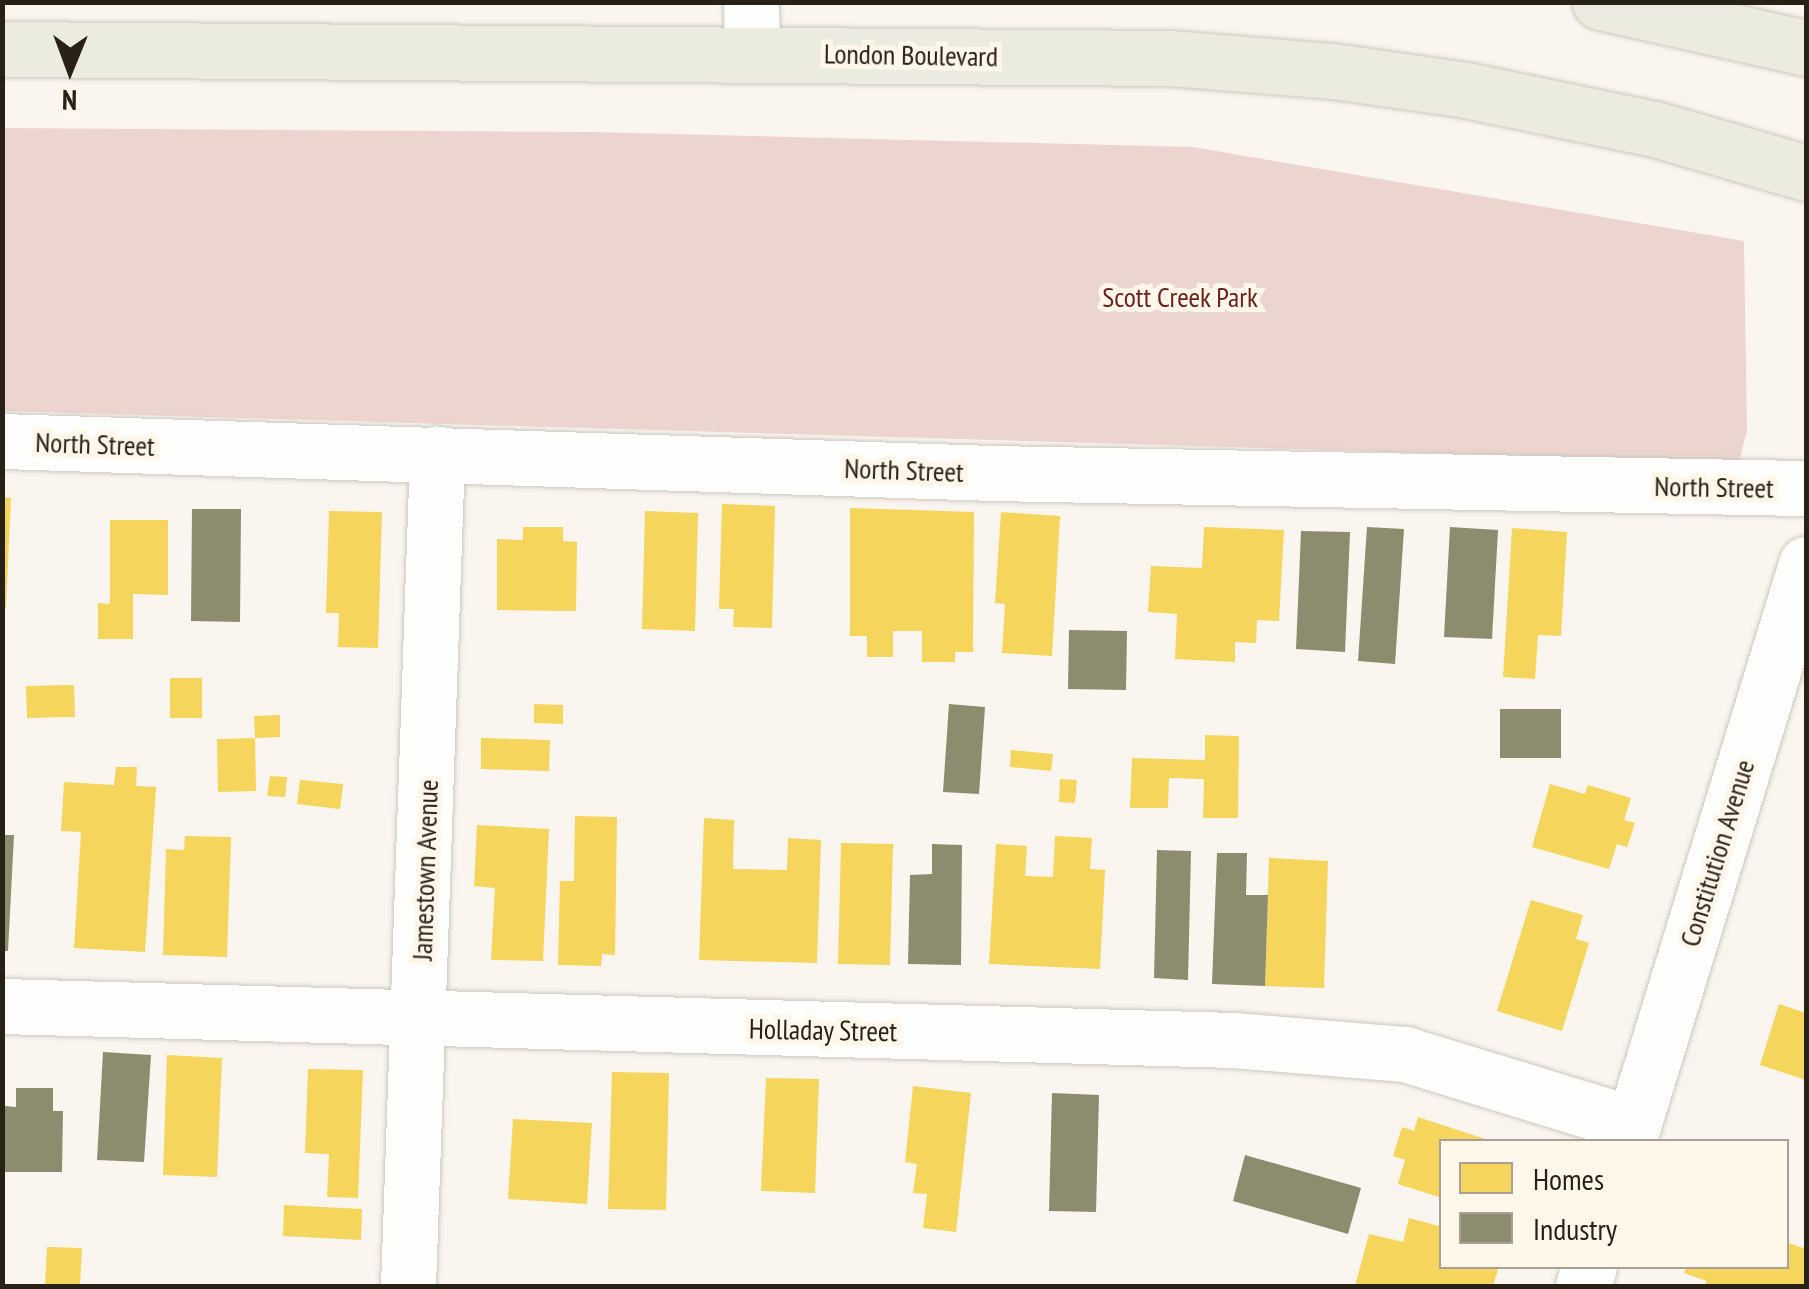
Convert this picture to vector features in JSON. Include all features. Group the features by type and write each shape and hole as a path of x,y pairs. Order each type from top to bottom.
{"main road":[{"path":"1600,2 1806,48"},
{"name":"London Boulevard","path":"2,49 752,28 1334,70 1655,129 1806,173"}],"street":[{"name":"North Street","path":"2,441 1806,488"},
{"name":"Jamestown Avenue","path":"408,1286 438,454"},
{"name":"Constitution Avenue","path":"1630,1133 1806,564"},
{"name":"Holladay Street","path":"2,1006 1233,1040 1405,1054 1630,1133"}],"green space":[{"name":"Scott Creek Park","path":"3,128 592,132 1193,147 1744,241 1747,431 1739,462 3,411"}],"building: Homes":[{"path":"2,497 11,498 6,607 2,607"},
{"path":"722,504 775,506 772,628 733,627 734,609 719,609"},
{"path":"850,508 974,512 973,652 955,652 955,662 922,662 922,631 893,631 893,657 867,657 867,636 850,636"},
{"path":"329,511 382,512 378,648 338,647 339,613 326,613"},
{"path":"645,511 698,513 695,631 642,629"},
{"path":"1001,512 1060,516 1052,656 1002,653 1005,604 995,603"},
{"path":"110,520 168,520 168,595 133,594 133,639 98,639 98,603 110,604"},
{"path":"523,527 563,527 563,541 577,542 576,611 497,610 497,539 523,540"},
{"path":"1204,527 1284,530 1279,621 1257,620 1256,643 1235,642 1235,662 1175,659 1177,614 1148,612 1151,566 1202,568"},
{"path":"1512,528 1567,532 1561,636 1538,635 1535,679 1503,677"},
{"path":"170,678 202,678 202,718 170,718"},
{"path":"74,685 75,717 27,718 26,686"},
{"path":"534,704 563,705 563,724 534,723"},
{"path":"280,715 280,737 255,738 254,716"},
{"path":"1205,735 1239,736 1238,818 1203,818 1204,779 1169,778 1168,808 1130,808 1132,758 1205,760"},
{"path":"255,738 256,791 218,792 217,739"},
{"path":"481,738 550,740 549,771 481,769"},
{"path":"1011,750 1053,754 1051,771 1010,767"},
{"path":"116,767 137,767 136,786 156,787 145,952 74,948 81,832 61,831 64,782 114,785"},
{"path":"270,776 287,777 285,797 267,796"},
{"path":"1060,779 1077,780 1075,803 1059,802"},
{"path":"300,780 343,784 340,809 297,804"},
{"path":"1550,784 1585,794 1588,785 1631,798 1624,820 1635,823 1627,847 1617,844 1609,869 1532,847"},
{"path":"575,816 617,817 615,955 602,954 601,966 558,965 560,881 574,881"},
{"path":"704,818 734,820 733,869 787,870 788,838 821,840 817,963 699,960"},
{"path":"477,825 549,829 543,961 491,960 495,888 474,886"},
{"path":"185,836 231,837 227,957 163,955 166,849 184,850"},
{"path":"1055,836 1092,838 1090,869 1105,870 1100,969 989,964 996,844 1027,846 1025,876 1053,877"},
{"path":"841,843 893,844 890,965 838,964"},
{"path":"1269,858 1328,861 1324,988 1265,986"},
{"path":"1531,900 1583,915 1576,939 1589,943 1562,1031 1497,1011"},
{"path":"1779,1004 1806,1013 1806,1080 1760,1065"},
{"path":"167,1055 222,1058 217,1177 163,1175"},
{"path":"308,1069 363,1070 358,1198 327,1197 329,1154 305,1153"},
{"path":"612,1072 669,1073 666,1210 608,1209"},
{"path":"766,1078 819,1079 815,1193 761,1191"},
{"path":"913,1086 971,1093 956,1232 923,1228 927,1194 913,1193 917,1164 905,1162"},
{"path":"1418,1117 1485,1139 1439,1139 1439,1197 1398,1184 1405,1160 1393,1156 1402,1127 1414,1131"},
{"path":"513,1119 592,1123 587,1204 508,1199"},
{"path":"284,1205 362,1209 361,1240 283,1236"},
{"path":"1409,1218 1439,1226 1439,1269 1498,1269 1493,1286 1355,1286 1369,1234 1403,1242"},
{"path":"1789,1243 1806,1249 1806,1286 1704,1286 1707,1281 1684,1273 1685,1269 1789,1269"},
{"path":"47,1247 82,1248 80,1286 45,1286"}],"building: Industry":[{"path":"192,509 241,509 240,622 191,621"},
{"path":"1367,527 1404,529 1395,664 1358,661"},
{"path":"1450,527 1498,530 1492,639 1444,637"},
{"path":"1301,531 1350,532 1345,652 1296,649"},
{"path":"1069,630 1127,631 1126,690 1068,689"},
{"path":"949,704 985,707 979,794 943,792"},
{"path":"1500,709 1561,709 1561,758 1500,758"},
{"path":"2,835 14,835 8,951 2,951"},
{"path":"932,844 962,845 961,965 908,964 910,875 932,874"},
{"path":"1157,850 1191,851 1188,980 1154,978"},
{"path":"1217,853 1247,853 1246,895 1268,895 1265,986 1212,984"},
{"path":"103,1052 151,1055 144,1162 97,1160"},
{"path":"16,1088 53,1088 53,1111 63,1111 62,1172 5,1172 5,1106 16,1107"},
{"path":"1052,1093 1099,1095 1096,1212 1049,1211"},
{"path":"1245,1155 1361,1188 1348,1234 1233,1201"}]}
